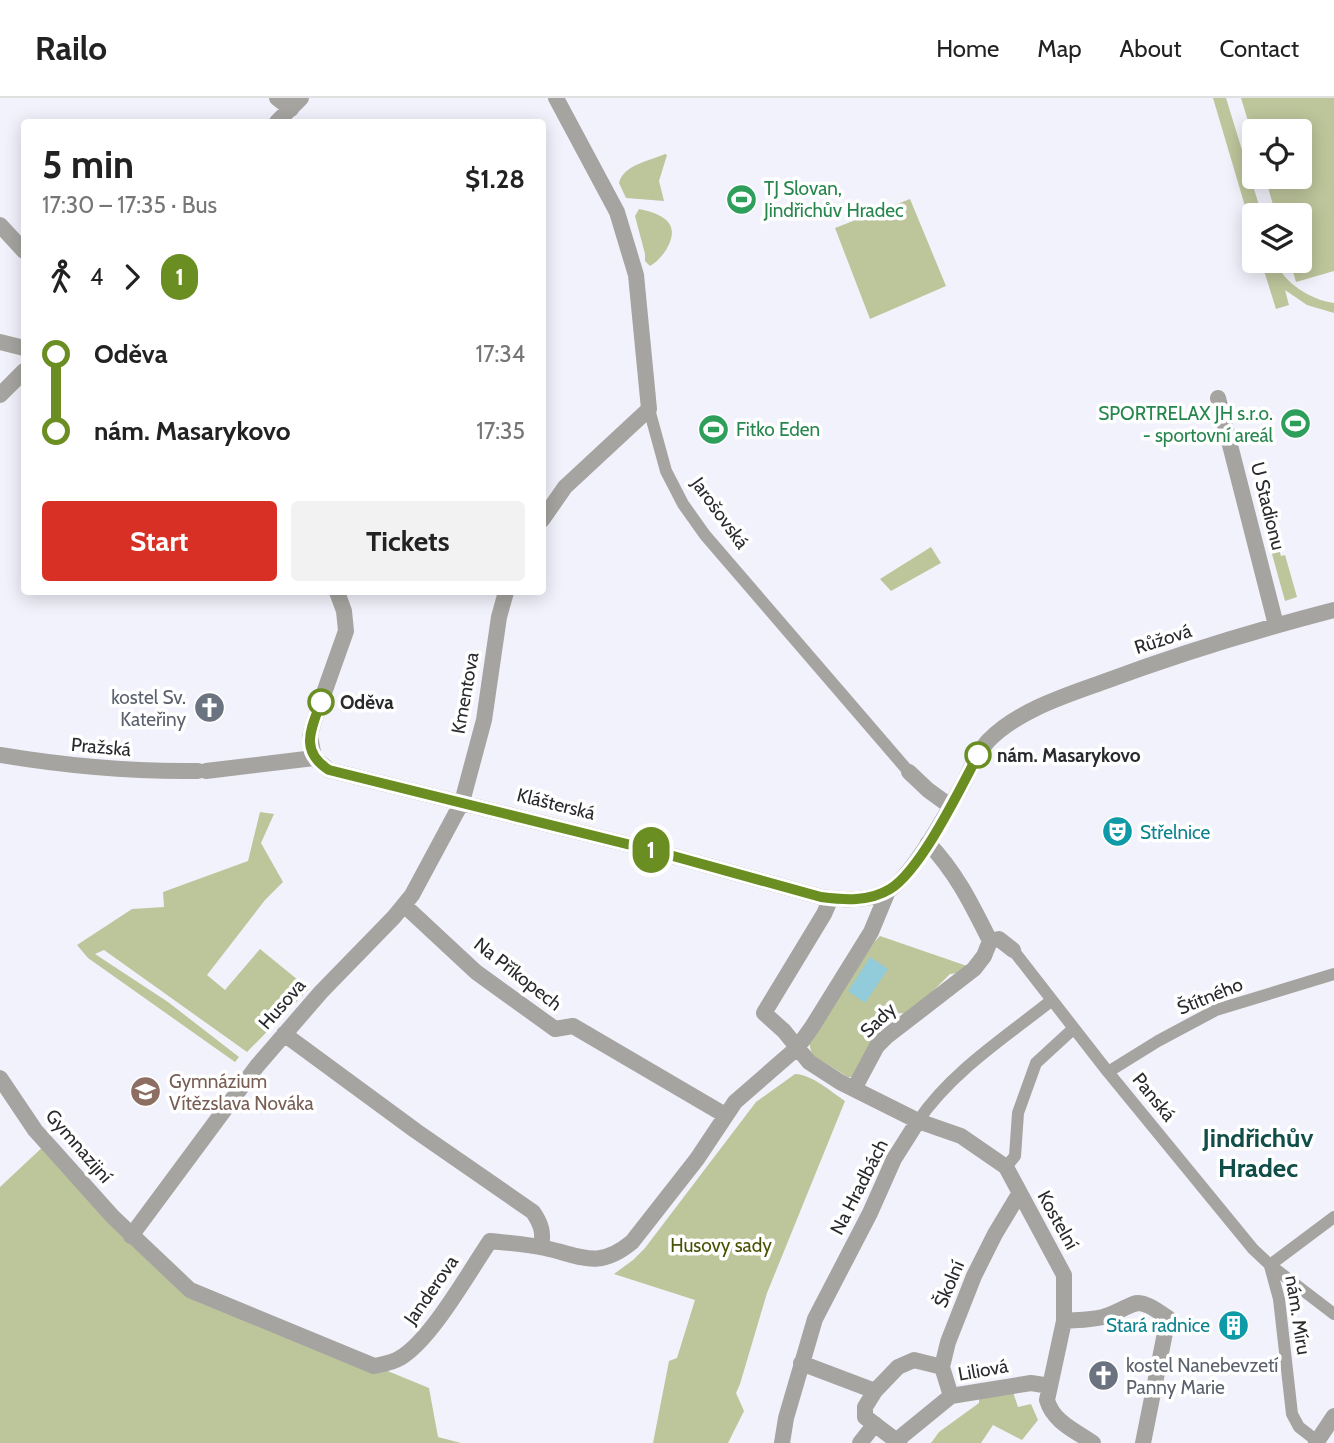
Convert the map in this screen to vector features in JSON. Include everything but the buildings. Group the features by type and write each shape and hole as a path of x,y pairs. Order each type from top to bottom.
{"street":[{"path":"277,98 294,110"},
{"name":"Jarošovská","path":"556,98 617,212 629,250 636,275 649,409 666,471 683,504 705,535 909,772 950,806"},
{"path":"0,225 21,248"},
{"path":"0,342 21,347"},
{"path":"0,395 21,374"},
{"name":"U Stadionu","path":"1218,398 1276,625"},
{"path":"546,514 565,487 649,409"},
{"path":"314,758 310,736 346,631 344,611 338,595"},
{"name":"Kmentova","path":"462,802 484,720 499,617 505,595"},
{"name":"Růžová","path":"888,891 903,877 928,843 984,747 1010,724 1050,702 1105,681 1276,625 1334,610"},
{"name":"Pražská","path":"0,755 86,768 144,772 202,771 314,758"},
{"name":"Klášterská","path":"314,758 329,770 831,898 857,899 888,891"},
{"name":"Husova","path":"131,1236 247,1079 284,1034 405,906 462,802"},
{"path":"928,843 946,861 966,892 990,941 999,939 1013,950"},
{"name":"Janderova","path":"131,1236 190,1290 374,1366 400,1359 426,1336 490,1241 541,1247 586,1259 602,1259 618,1253 638,1235 745,1091 774,1070 797,1048 871,932 888,891"},
{"path":"831,898 764,1013 785,1031 809,1062 854,1089"},
{"name":"Na Příkopech","path":"405,906 476,972 555,1029 573,1026 725,1115"},
{"name":"Sady","path":"854,1089 877,1046 974,969 984,956 990,941"},
{"name":"Panská","path":"1013,950 1073,1029 1253,1249 1334,1314"},
{"name":"Štítného","path":"1108,1072 1216,1010 1334,974"},
{"name":"Na Hradbách","path":"782,1443 786,1418 815,1319 870,1213 894,1159 932,1101 952,1080 1052,1000"},
{"path":"1006,1167 1015,1156 1018,1113 1036,1063 1073,1029"},
{"path":"284,1034 415,1131 533,1212 540,1223 543,1236 541,1247"},
{"name":"Gymnazijní","path":"0,1078 36,1130 131,1236"},
{"name":"Kostelní","path":"854,1089 918,1121 961,1136 1006,1167 1064,1275 1064,1321 1047,1401 1049,1409 1055,1418 1093,1443"},
{"name":"Školní","path":"942,1367 948,1342 974,1276 1019,1194"},
{"name":"nám. Míru","path":"1316,1442 1299,1427 1292,1413 1279,1299 1270,1265 1334,1217"},
{"path":"1064,1321 1102,1317 1130,1303 1153,1307 1168,1318 1143,1443"},
{"path":"898,1442 865,1417 865,1407 875,1391 898,1367 914,1360 942,1367 951,1396"},
{"path":"801,1363 875,1391"},
{"name":"Liliová","path":"898,1442 951,1396 1031,1383 1050,1386"},
{"path":"1316,1442 1334,1416"},
{"path":"860,1443 874,1424"}],"green space":[{"path":"1213,98 1226,98 1242,150 1242,189 1254,189 1258,203 1244,203"},
{"path":"1241,98 1334,98 1334,271 1296,282 1293,273 1312,273 1312,203 1273,203 1268,189 1312,189 1312,119 1247,119"},
{"path":"667,155 659,181 664,201 626,198 619,183 621,177 638,164"},
{"path":"910,199 946,286 870,319 835,228"},
{"path":"639,209 662,217 671,226 672,233 666,250 650,266 645,261 635,216"},
{"path":"1265,273 1282,273 1299,289 1334,303 1334,313 1307,305 1285,290 1289,305 1276,309"},
{"path":"1274,534 1281,556 1285,555 1297,597 1285,601 1267,536"},
{"path":"931,547 941,563 891,591 880,579"},
{"path":"260,812 274,814 261,843 283,882 265,900 207,975 225,990 260,949 309,989 247,1052 104,950 95,954 168,1002 239,1057 235,1062 88,958 77,945 132,909 164,907 163,892 248,861"},
{"path":"880,936 967,966 960,973 950,974 910,1014 897,1013 880,1029 880,1037 853,1077 848,1077 812,1055 809,1043"},
{"name":"Husovy sady","path":"795,1074 815,1080 845,1101 767,1293 736,1393 744,1411 728,1443 653,1443 669,1361 677,1358 695,1300 614,1274 645,1248 756,1102"},
{"path":"47,1143 190,1290 429,1388 438,1437 461,1443 0,1443 0,1187"},
{"path":"1013,1392 1018,1407 1031,1404 1038,1420 1022,1440 993,1425 981,1443 931,1443 939,1432 979,1403 979,1398"}],"water":[{"path":"870,957 888,969 865,1003 848,991"}],"bus line":[{"name":"1","path":"321,702 310,744 314,758 329,770 655,851 821,897 843,900 868,897 888,891 897,884 940,824 978,755"}],"place":[{"name":"TJ Slovan, Jindřichův Hradec","path":"741,199"},
{"name":"SPORTRELAX JH s.r.o. - sportovní areál","path":"1296,424"},
{"name":"Fitko Eden","path":"713,429"},
{"name":"Oděva","path":"321,702"},
{"name":"kostel Sv. Kateřiny","path":"209,708"},
{"name":"nám. Masarykovo","path":"978,755"},
{"name":"Střelnice","path":"1117,832"},
{"name":"Gymnázium Vítězslava Nováka","path":"146,1092"},
{"name":"Stará radnice","path":"1233,1325"},
{"name":"kostel Nanebevzetí Panny Marie","path":"1103,1376"}],"district":[{"name":"Jindřichův Hradec","path":"1258,1153"}]}
